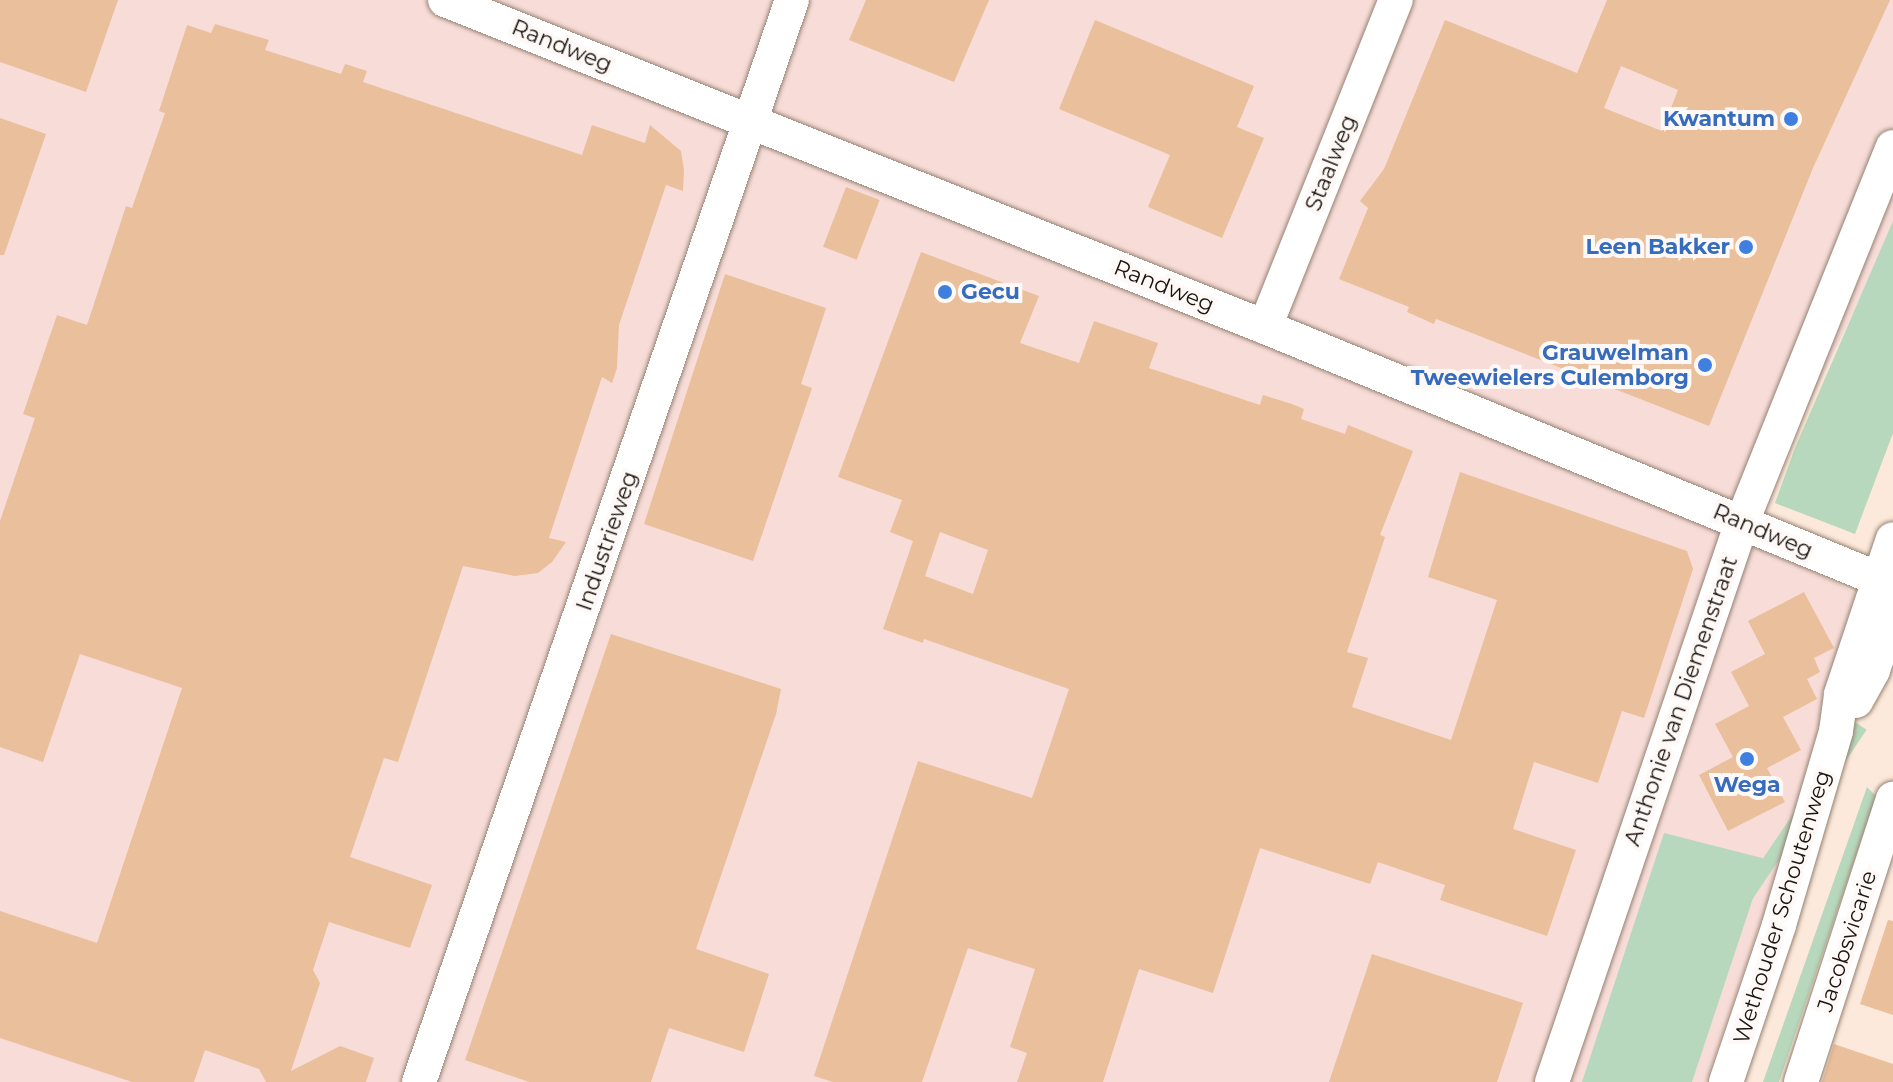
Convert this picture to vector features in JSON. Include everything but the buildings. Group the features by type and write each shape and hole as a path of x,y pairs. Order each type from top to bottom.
{"street":[{"name":"Randweg","path":"445,0 1265,327 1886,583"},
{"name":"Industrieweg","path":"419,1082 792,0"},
{"name":"Staalweg","path":"1265,327 1396,0"},
{"name":"Anthonie van Diemenstraat","path":"1552,1082 1742,522 1893,147"},
{"name":"Wethouder Schoutenweg","path":"1726,1082 1779,925 1836,731 1841,694 1886,583 1893,539"},
{"name":"Wethouder Schoutenweg","path":"1836,731 1873,670 1893,613"},
{"name":"Jacobsvicarie","path":"1801,1082 1893,799"}],"shaded area":[{"path":"0,0 1893,0 1893,231 1746,534 1869,601 1706,1082 0,1082"}],"green space":[{"path":"1893,221 1893,433 1855,534 1775,503 1795,448"},
{"path":"1855,722 1867,730 1654,1045 1643,1037"},
{"path":"1867,787 1876,796 1779,1082 1763,1082"},
{"path":"1664,833 1766,859 1692,1082 1582,1082"}],"place":[{"name":"Kwantum","path":"1791,119"},
{"name":"Leen Bakker","path":"1746,247"},
{"name":"Gecu","path":"945,292"},
{"name":"Grauwelman Tweewielers Culemborg","path":"1705,365"},
{"name":"Wega","path":"1747,759"}]}
